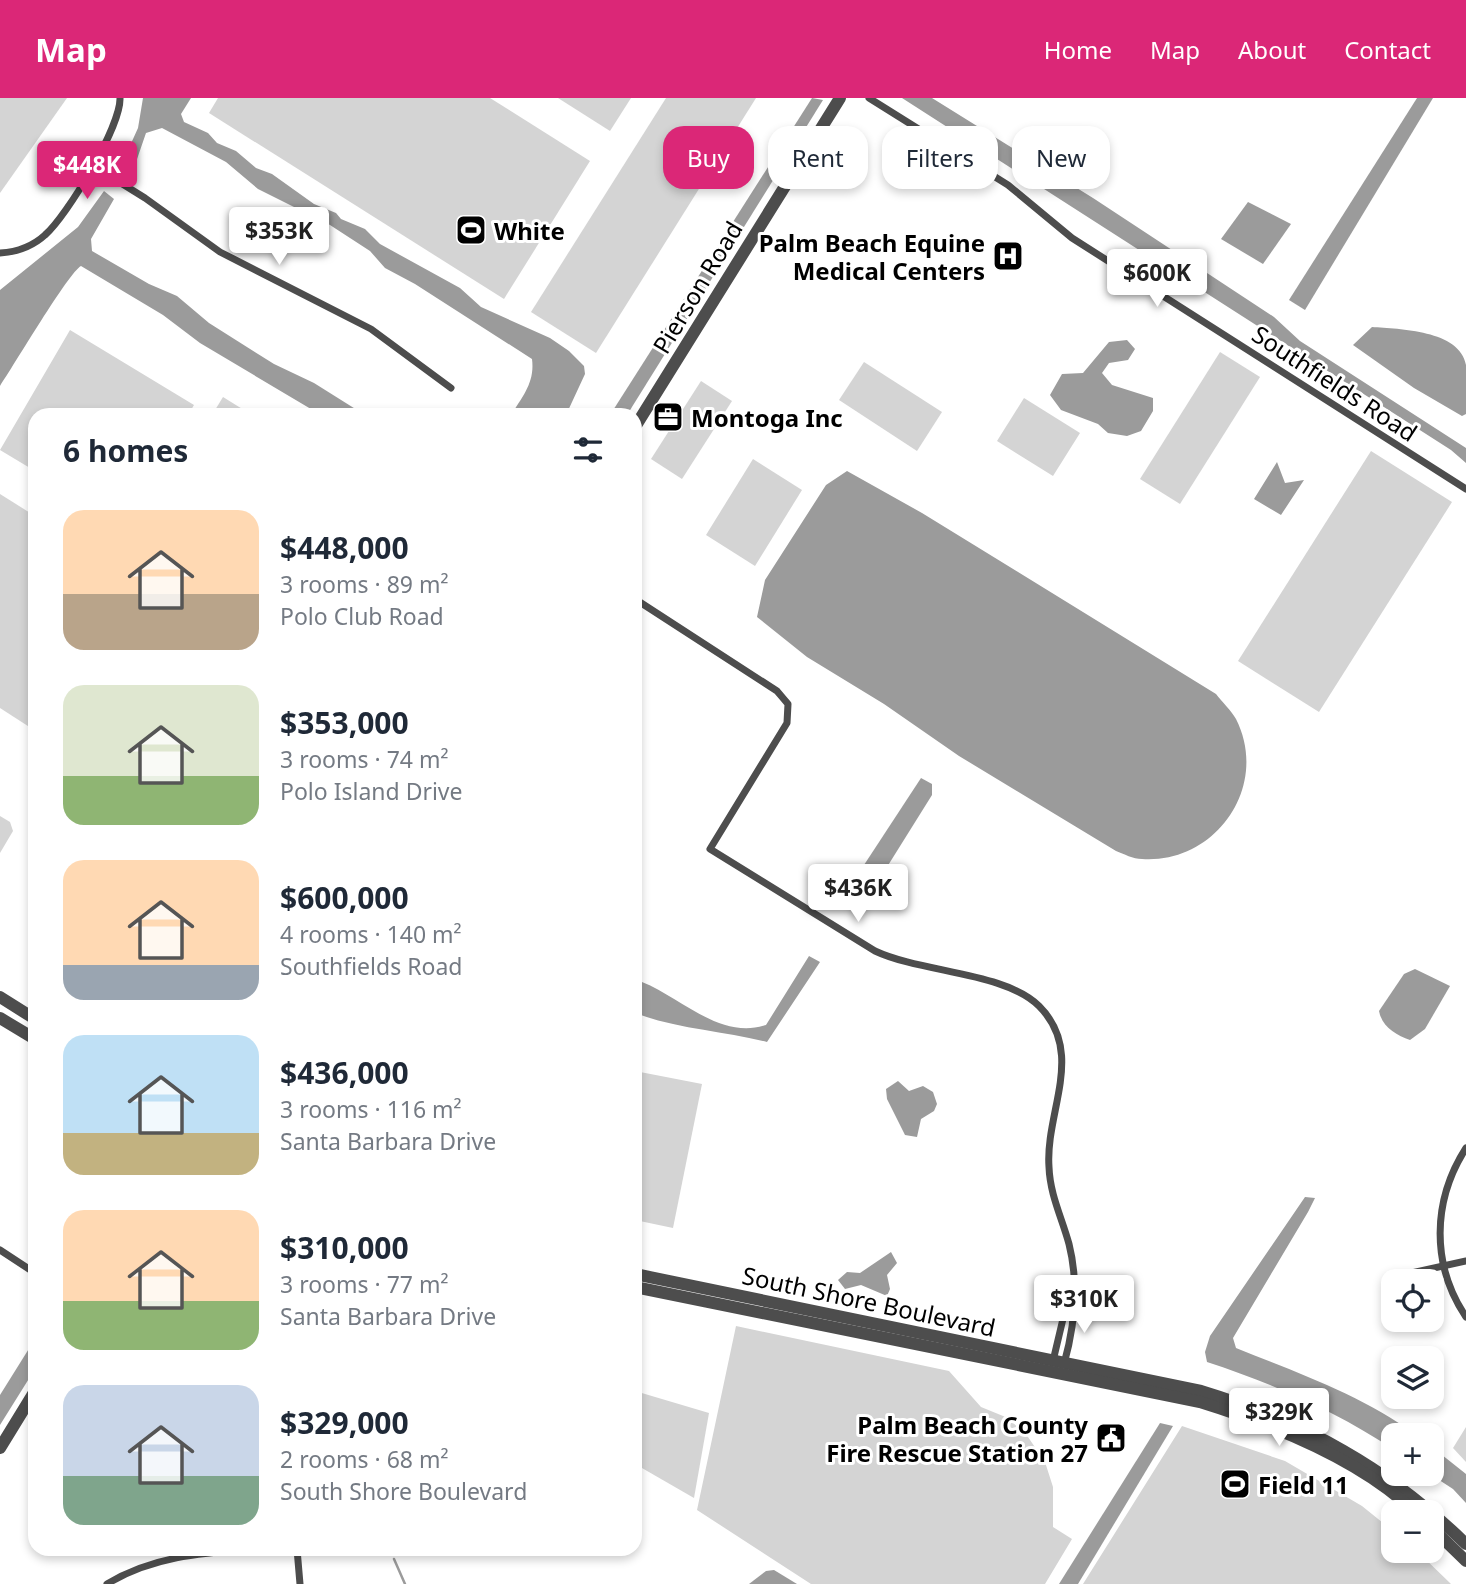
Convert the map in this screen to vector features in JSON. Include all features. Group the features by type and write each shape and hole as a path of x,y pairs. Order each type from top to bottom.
{"street":[{"path":"0,253 27,247 47,234 92,166 117,121 120,98"},
{"name":"Pierson Road","path":"642,416 840,98"},
{"name":"Southfields Road","path":"869,98 1008,184 1072,238 1466,489"},
{"path":"92,166 145,198 220,252 371,330 451,388"},
{"path":"642,604 777,691 788,705 787,723 710,849 875,951 904,963 1013,988 1038,1005 1054,1025 1060,1042 1063,1069 1050,1137 1049,1167 1051,1190 1071,1253 1076,1303 1058,1366"},
{"path":"0,997 28,1015"},
{"path":"0,1018 28,1035"},
{"path":"1466,1148 1450,1178 1441,1208 1439,1232 1443,1264 1451,1289 1466,1317"},
{"path":"0,1250 28,1268"},
{"path":"1424,1269 1466,1261"},
{"name":"South Shore Boulevard","path":"642,1276 1058,1366 1250,1418 1350,1465 1398,1500"},
{"name":"South Shore Boulevard","path":"642,1288 1200,1391 1253,1407 1342,1447 1428,1507 1466,1544"},
{"path":"1058,1366 1067,1301 1074,1289"},
{"path":"0,1448 28,1402"},
{"path":"1444,1540 1466,1561"},
{"path":"107,1584 159,1561 182,1556"},
{"path":"298,1556 300,1584"}],"shaded area":[{"path":"0,98 67,98 0,193"},
{"path":"143,98 191,98 181,114 184,122 208,133 217,143 236,151 256,168 272,174 314,204 365,229 380,244 460,288 481,307 550,338 569,351 584,366 585,374 569,408 516,408 530,382 532,359 415,284 385,268 370,251 330,225 258,189 226,162 162,128 146,133 136,162 129,167 124,159 138,128"},
{"name":"White","path":"218,98 490,98 590,161 504,299 209,113"},
{"path":"558,98 631,98 610,131"},
{"path":"666,98 756,98 738,126 663,126 663,189 699,189 596,353 531,312"},
{"path":"812,98 823,100 807,126 794,126"},
{"path":"902,98 932,98 977,126 946,126"},
{"path":"1417,98 1433,98 1305,310 1289,300"},
{"path":"998,139 1012,148 1012,169 998,160"},
{"path":"768,167 768,188 631,408 614,408"},
{"path":"1044,189 1079,189 1093,198 1274,317 1300,341 1466,448 1466,463 1451,450"},
{"path":"104,191 114,199 91,239 92,251 149,284 177,296 209,323 274,364 314,383 354,408 309,408 200,343 163,315 81,266 54,302 0,386 0,290 78,227"},
{"path":"1248,202 1291,224 1263,264 1221,239"},
{"path":"1372,327 1427,334 1453,345 1461,353 1466,365 1466,414 1462,416 1414,388 1353,345"},
{"path":"70,330 194,405 192,408 28,408 28,467 0,450"},
{"path":"1127,340 1135,349 1128,360 1109,363 1102,373 1112,385 1153,398 1153,411 1141,431 1127,436 1108,433 1098,424 1061,410 1050,395 1062,374 1083,373 1109,342"},
{"path":"1220,352 1260,377 1180,504 1140,479"},
{"path":"864,362 942,412 917,451 839,400"},
{"path":"701,381 732,401 682,479 651,459"},
{"path":"223,397 241,408 216,408"},
{"path":"1024,398 1080,433 1053,476 997,441"},
{"path":"1371,451 1452,502 1319,712 1238,661"},
{"path":"753,459 802,490 755,566 706,535"},
{"path":"1277,462 1285,483 1304,480 1281,515 1254,499"},
{"path":"847,471 922,513 1216,694 1236,719 1245,744 1246,770 1241,794 1230,816 1213,835 1193,849 1169,857 1139,859 1116,851 959,756 884,704 807,657 757,617 765,580 826,485"},
{"path":"0,494 28,512 28,726 0,708"},
{"path":"921,778 932,784 932,795 882,875 864,865"},
{"path":"0,816 10,822 13,831 0,853"},
{"path":"809,956 820,962 767,1042 667,1023 642,1015 642,982 717,1022 749,1028 766,1025"},
{"path":"1415,969 1450,986 1425,1029 1410,1040 1390,1030 1379,1011 1404,974"},
{"path":"642,1072 702,1084 673,1228 642,1221"},
{"path":"898,1081 909,1091 923,1086 933,1092 937,1104 934,1111 921,1119 917,1137 905,1135 887,1099 886,1089"},
{"path":"1305,1197 1315,1198 1233,1338 1236,1348 1352,1396 1398,1423 1381,1423 1381,1442 1303,1399 1207,1362 1205,1352 1210,1336"},
{"path":"891,1252 897,1263 887,1275 890,1289 887,1296 861,1285 845,1289 838,1280 847,1272 860,1273"},
{"path":"736,1326 949,1371 981,1407 1008,1418 1028,1437 1045,1462 1053,1487 1053,1527 1072,1539 1045,1584 811,1584 697,1510"},
{"path":"28,1350 28,1380 0,1425 0,1395"},
{"path":"642,1393 709,1413 694,1498 642,1468"},
{"path":"1160,1423 1173,1426 1078,1584 1059,1584"},
{"name":"Field 11","path":"1182,1426 1285,1461 1362,1506 1381,1521 1381,1563 1429,1563 1451,1584 1083,1584"},
{"path":"1466,1427 1466,1462 1453,1448"},
{"path":"1444,1457 1466,1474 1466,1503 1444,1483"},
{"path":"774,1570 797,1584 749,1584 766,1571"}],"waterway":[{"path":"394,1559 405,1584"}],"place":[{"name":"White","path":"471,230"},
{"name":"Palm Beach Equine Medical Centers","path":"1008,256"},
{"name":"Montoga Inc","path":"668,417"},
{"name":"Palm Beach County Fire Rescue Station 27","path":"1111,1438"},
{"name":"Field 11","path":"1235,1484"}]}
